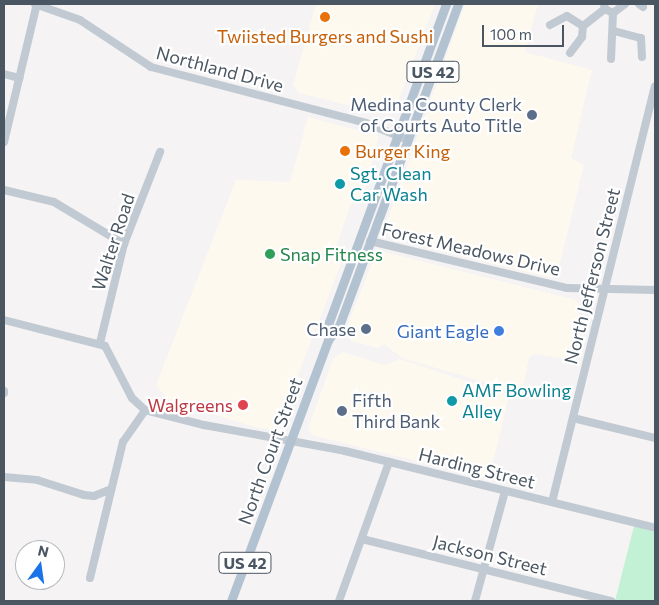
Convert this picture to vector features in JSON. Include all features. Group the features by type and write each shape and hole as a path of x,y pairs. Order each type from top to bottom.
{"main road":[{"name":"North Court Street","path":"231,601 328,340 329,322 446,4"},
{"name":"North Court Street","path":"328,340 339,326 458,4"}],"street":[{"name":"Northland Drive","path":"36,4 80,20 128,55 164,72 366,123 408,140"},
{"path":"4,142 36,4"},
{"path":"613,13 625,4"},
{"path":"570,52 582,37 583,26 605,6 613,13 614,31 611,59"},
{"path":"550,25 567,16 583,26"},
{"path":"614,31 641,38 642,57"},
{"path":"4,74 19,78"},
{"name":"North Jefferson Street","path":"552,502 655,87"},
{"name":"Walter Road","path":"100,343 124,244 160,152"},
{"path":"4,190 54,202 124,244"},
{"name":"Forest Meadows Drive","path":"370,241 546,284 655,290"},
{"path":"4,320 100,343 109,350 132,398 145,410 123,442 109,490 110,504 90,578"},
{"name":"Harding Street","path":"145,410 204,425 291,440 389,462 655,528"},
{"path":"573,418 655,438"},
{"path":"339,601 389,462"},
{"path":"4,477 37,480 84,495 94,496 109,490"},
{"path":"475,601 506,490"},
{"name":"Jackson Street","path":"362,539 611,601"}],"shaded area":[{"path":"316,4 435,4 396,107 380,113 299,93 293,85"},
{"path":"465,4 538,4 525,52 592,70 571,158 584,165 557,276 551,278 437,250 393,237 384,230"},
{"path":"308,117 379,136 365,191 350,206 336,247 345,253 280,422 271,429 258,428 169,401 156,385 236,180 290,182"},
{"path":"384,252 576,300 581,306 569,355 561,358 534,354 529,358 523,387 519,392 402,358 384,344 378,348 351,341 346,330 373,260"},
{"path":"342,352 385,365 400,359 509,395 489,479 312,435 308,429 333,359"}],"green space":[{"path":"634,526 655,532 655,601 615,601"}],"place":[{"name":"Twiisted Burgers and Sushi","path":"325,17"},
{"name":"Medina County Clerk of Courts Auto Title","path":"532,115"},
{"name":"Burger King","path":"345,151"},
{"name":"Sgt. Clean Car Wash","path":"340,184"},
{"name":"Snap Fitness","path":"270,254"},
{"name":"Chase","path":"366,329"},
{"name":"Giant Eagle","path":"499,331"},
{"name":"AMF Bowling Alley","path":"452,401"},
{"name":"Walgreens","path":"243,405"},
{"name":"Fifth Third Bank","path":"342,411"}]}
